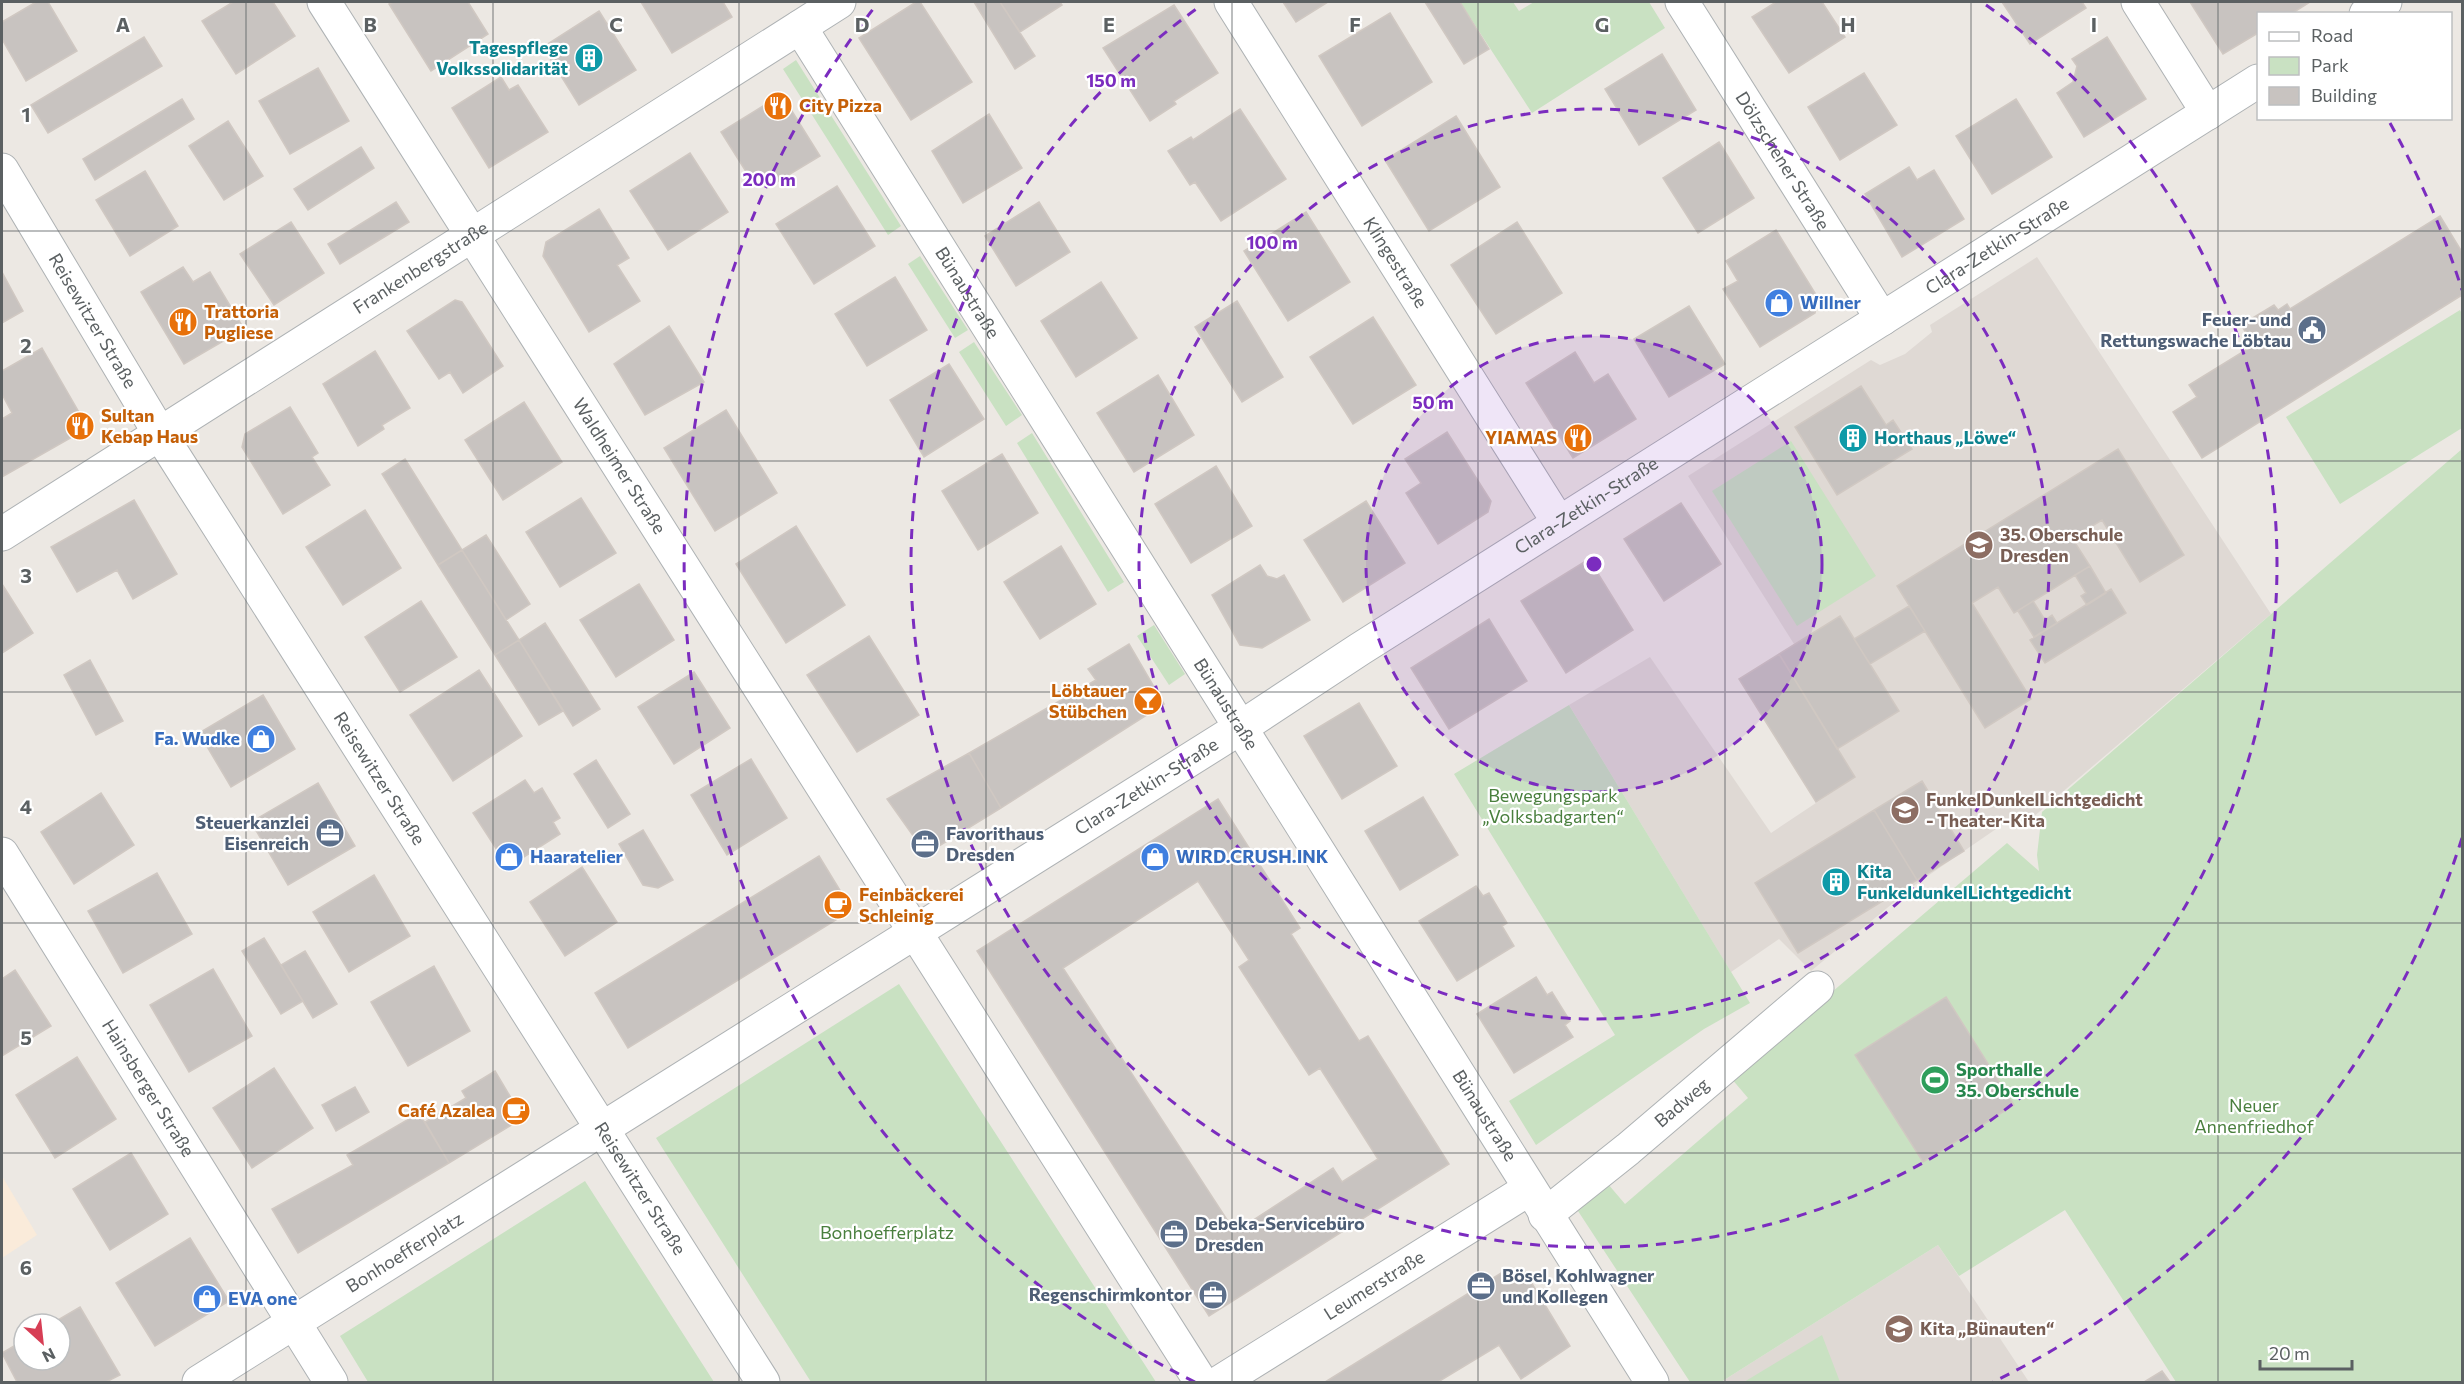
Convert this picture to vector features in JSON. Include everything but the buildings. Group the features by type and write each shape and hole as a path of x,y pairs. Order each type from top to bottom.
{"street":[{"name":"Waldheimer Straße","path":"324,2 916,930"},
{"name":"Frankenbergstraße","path":"2,534 839,2"},
{"name":"Klingestraße","path":"1231,2 1559,523"},
{"name":"Dölzschener Straße","path":"1682,2 1882,320"},
{"path":"2138,2 2208,113"},
{"path":"2369,12 2385,2"},
{"name":"Bünaustraße","path":"800,27 1652,1383"},
{"name":"Clara-Zetkin-Straße","path":"916,930 1240,728 1559,523 2257,82"},
{"name":"Reisewitzer Straße","path":"2,170 160,434 763,1383"},
{"name":"Hainsberger Straße","path":"2,854 294,1323"},
{"path":"916,930 1201,1383"},
{"name":"Bonhoefferplatz","path":"199,1383 916,930"},
{"name":"Badweg","path":"1537,1202 1628,1149 1817,988"},
{"name":"Leumerstraße","path":"1220,1383 1537,1202"},
{"path":"294,1323 331,1383"}],"shaded area":[{"name":"35. Oberschule Dresden","path":"2037,257 2271,614 2032,818 2012,818 1916,884 1811,971 1779,939 1731,972 1569,705 1650,657 1771,833 1855,777 1779,654 1794,644 1688,476 1871,360 1880,365 1905,354 1932,332 1930,325"},
{"path":"2,1176 37,1235 2,1258"},
{"name":"Kita „Bünauten“","path":"1938,1245 2029,1382 1721,1382"}],"green space":[{"path":"1460,2 1513,2 1519,11 1534,2 1649,2 1665,28 1532,113"},
{"path":"796,60 901,226 888,235 783,69"},
{"path":"920,256 968,330 955,338 908,264"},
{"path":"2460,310 2462,314 2462,428 2340,504 2286,417"},
{"path":"974,342 1022,415 1006,426 959,352"},
{"path":"1032,433 1124,582 1108,592 1017,443"},
{"path":"1791,441 1876,576 1797,626 1712,491"},
{"name":"Neuer Annenfriedhof","path":"2462,449 2462,1382 2176,1382 2065,1210 1959,1276 1938,1245 1721,1382 1690,1382 1578,1211 1608,1184 1625,1204 1748,1098 1731,1078 2007,843 2039,871 2037,855 2042,812"},
{"path":"1154,625 1185,674 1169,685 1137,636"},
{"name":"Bewegungspark „Volksbadgarten“","path":"1569,705 1750,1003 1704,1029 1536,1145 1509,1101 1615,1035 1454,774"},
{"name":"Bonhoefferplatz","path":"899,984 1156,1382 811,1382 656,1138"},
{"path":"585,1181 714,1382 368,1382 340,1336"},
{"path":"1822,1335 1840,1382 1744,1382"}],"place":[{"name":"Tagespflege Volkssolidarität","path":"589,58"},
{"name":"City Pizza","path":"778,106"},
{"name":"Willner","path":"1779,303"},
{"name":"Trattoria Pugliese","path":"183,322"},
{"name":"Feuer- und Rettungswache Löbtau","path":"2312,330"},
{"name":"Sultan Kebap Haus","path":"80,426"},
{"name":"YIAMAS","path":"1578,438"},
{"name":"Horthaus „Löwe“","path":"1853,438"},
{"name":"35. Oberschule Dresden","path":"1979,545"},
{"name":"Löbtauer Stübchen","path":"1148,701"},
{"name":"Fa. Wudke","path":"261,739"},
{"name":"FunkelDunkelLichtgedicht - Theater-Kita","path":"1905,810"},
{"name":"Steuerkanzlei Eisenreich","path":"330,833"},
{"name":"Favorithaus Dresden","path":"925,844"},
{"name":"Haaratelier","path":"509,857"},
{"name":"WIRD.CRUSH.INK","path":"1155,857"},
{"name":"Kita FunkeldunkelLichtgedicht","path":"1836,882"},
{"name":"Feinbäckerei Schleinig","path":"838,905"},
{"name":"Sporthalle 35. Oberschule","path":"1935,1080"},
{"name":"Café Azalea","path":"516,1111"},
{"name":"Debeka-Servicebüro Dresden","path":"1174,1234"},
{"name":"Bösel, Kohlwagner und Kollegen","path":"1481,1286"},
{"name":"Regenschirmkontor","path":"1213,1295"},
{"name":"EVA one","path":"207,1299"},
{"name":"Kita „Bünauten“","path":"1899,1329"}]}
